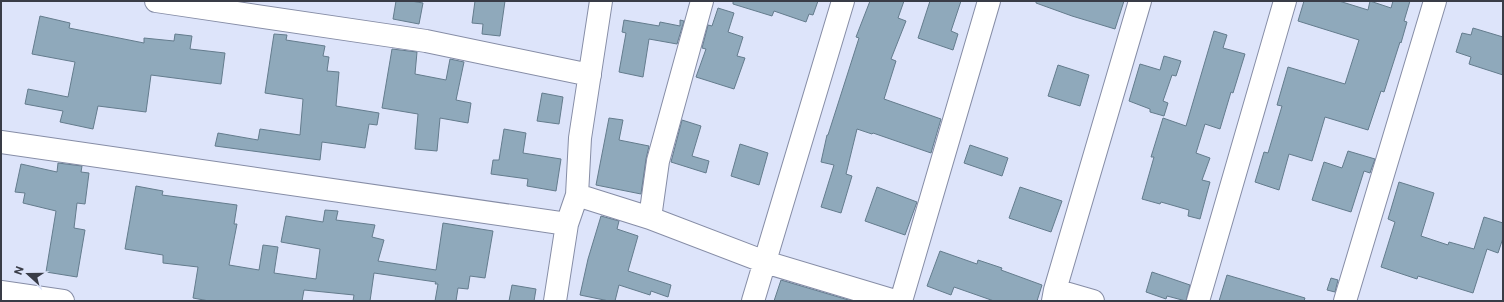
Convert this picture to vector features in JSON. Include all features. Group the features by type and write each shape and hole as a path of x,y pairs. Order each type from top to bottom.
{"street":[{"path":"156,1 426,41 590,75"},
{"path":"555,301 567,224 577,195 580,138 601,1"},
{"path":"650,218 658,161 702,1"},
{"path":"753,301 843,1"},
{"path":"901,301 989,1"},
{"path":"1093,301 1054,296 1140,1"},
{"path":"1198,301 1285,1"},
{"path":"1345,301 1435,1"},
{"path":"1,142 567,224"},
{"path":"577,195 650,218 765,262 895,301"},
{"path":"1,292 63,301"}],"building":[{"path":"396,1 423,3 419,24 393,19"},
{"path":"475,1 505,1 500,36 482,34 483,24 472,23"},
{"path":"733,1 818,1 813,15 809,14 806,22 774,11 772,16 733,4"},
{"path":"870,1 904,1 898,18 906,21 891,59 896,61 884,99 941,119 931,153 857,129 846,174 852,176 841,213 821,207 834,165 821,162 827,135 859,38 856,37"},
{"path":"930,1 961,1 951,31 958,34 953,50 918,38"},
{"path":"1036,1 1124,1 1115,29 1072,16 1036,3"},
{"path":"1304,1 1339,1 1368,10 1370,1 1391,8 1393,1 1410,1 1404,21 1407,22 1401,43 1400,42 1384,92 1381,91 1368,130 1325,117 1312,161 1289,154 1279,190 1255,182 1264,152 1268,153 1282,106 1277,105 1288,67 1345,84 1359,40 1298,21"},
{"path":"718,8 734,13 728,32 743,37 737,56 745,58 734,89 696,77 706,49 702,48 708,25 712,26"},
{"path":"40,16 70,23 69,28 144,43 144,38 174,41 175,34 192,36 190,49 225,53 221,84 151,75 146,112 98,106 93,129 60,122 63,111 25,104 28,89 68,97 75,62 32,54"},
{"path":"624,20 659,26 660,22 680,26 680,20 684,21 677,44 649,39 643,77 619,72 626,33 622,32"},
{"path":"1473,28 1503,37 1503,75 1469,64 1471,57 1456,52 1462,33 1471,35"},
{"path":"1214,31 1227,35 1223,48 1245,54 1233,93 1231,92 1220,129 1205,124 1196,153 1210,158 1202,180 1210,182 1200,219 1188,216 1189,210 1161,202 1160,204 1142,199 1154,157 1151,157 1163,118 1186,126"},
{"path":"274,34 287,35 286,40 325,46 323,56 329,57 327,71 339,72 336,106 379,113 377,125 369,124 365,148 322,142 320,160 215,146 218,133 258,140 260,129 300,135 303,99 265,93"},
{"path":"392,49 417,52 415,74 446,80 450,59 464,62 456,100 471,103 468,123 440,118 437,151 415,149 418,114 382,108"},
{"path":"1164,56 1181,61 1176,76 1172,75 1163,101 1168,103 1164,116 1150,112 1150,109 1129,101 1140,64 1160,70"},
{"path":"1058,65 1089,75 1080,106 1048,96"},
{"path":"542,93 563,97 559,124 537,121"},
{"path":"609,118 623,120 619,140 649,146 641,194 596,185"},
{"path":"682,120 701,126 692,156 709,161 706,173 671,162"},
{"path":"504,129 526,133 523,153 561,159 556,191 527,186 528,179 491,174 493,160 499,160"},
{"path":"740,144 768,153 759,185 731,176"},
{"path":"970,145 1008,158 1002,176 964,163"},
{"path":"1348,151 1375,159 1370,173 1364,171 1351,212 1312,200 1324,162 1342,168"},
{"path":"58,163 82,166 81,172 89,173 85,204 77,203 74,228 85,230 77,277 46,272 56,211 23,203 25,193 15,192 21,164 57,172"},
{"path":"1399,182 1434,193 1421,236 1448,245 1449,242 1474,249 1484,217 1503,223 1503,238 1498,253 1487,249 1473,293 1418,276 1417,279 1381,267 1395,222 1388,219"},
{"path":"136,186 163,191 162,195 237,205 234,224 237,224 229,265 259,270 263,245 278,247 274,273 316,279 320,249 281,242 286,216 323,222 325,210 338,211 336,220 375,225 372,237 384,240 378,261 436,270 443,223 493,231 485,278 470,276 468,289 458,288 456,301 435,301 438,284 435,284 436,282 374,273 370,301 353,301 354,295 304,290 302,301 209,301 193,298 198,267 163,263 163,255 125,249"},
{"path":"877,187 917,202 905,235 865,221"},
{"path":"1020,187 1062,201 1051,232 1009,218"},
{"path":"601,216 619,221 617,229 638,236 628,271 671,285 668,297 651,291 650,295 619,285 615,301 580,295 588,259"},
{"path":"940,251 977,264 978,260 1002,268 1001,270 1042,285 1037,301 994,301 954,287 951,295 927,286"},
{"path":"1152,272 1190,285 1186,301 1167,296 1166,299 1146,292"},
{"path":"1227,275 1305,298 1304,301 1219,301"},
{"path":"1331,278 1338,280 1335,292 1327,290"},
{"path":"781,280 852,301 774,301"},
{"path":"512,285 536,289 534,301 509,301"}]}
